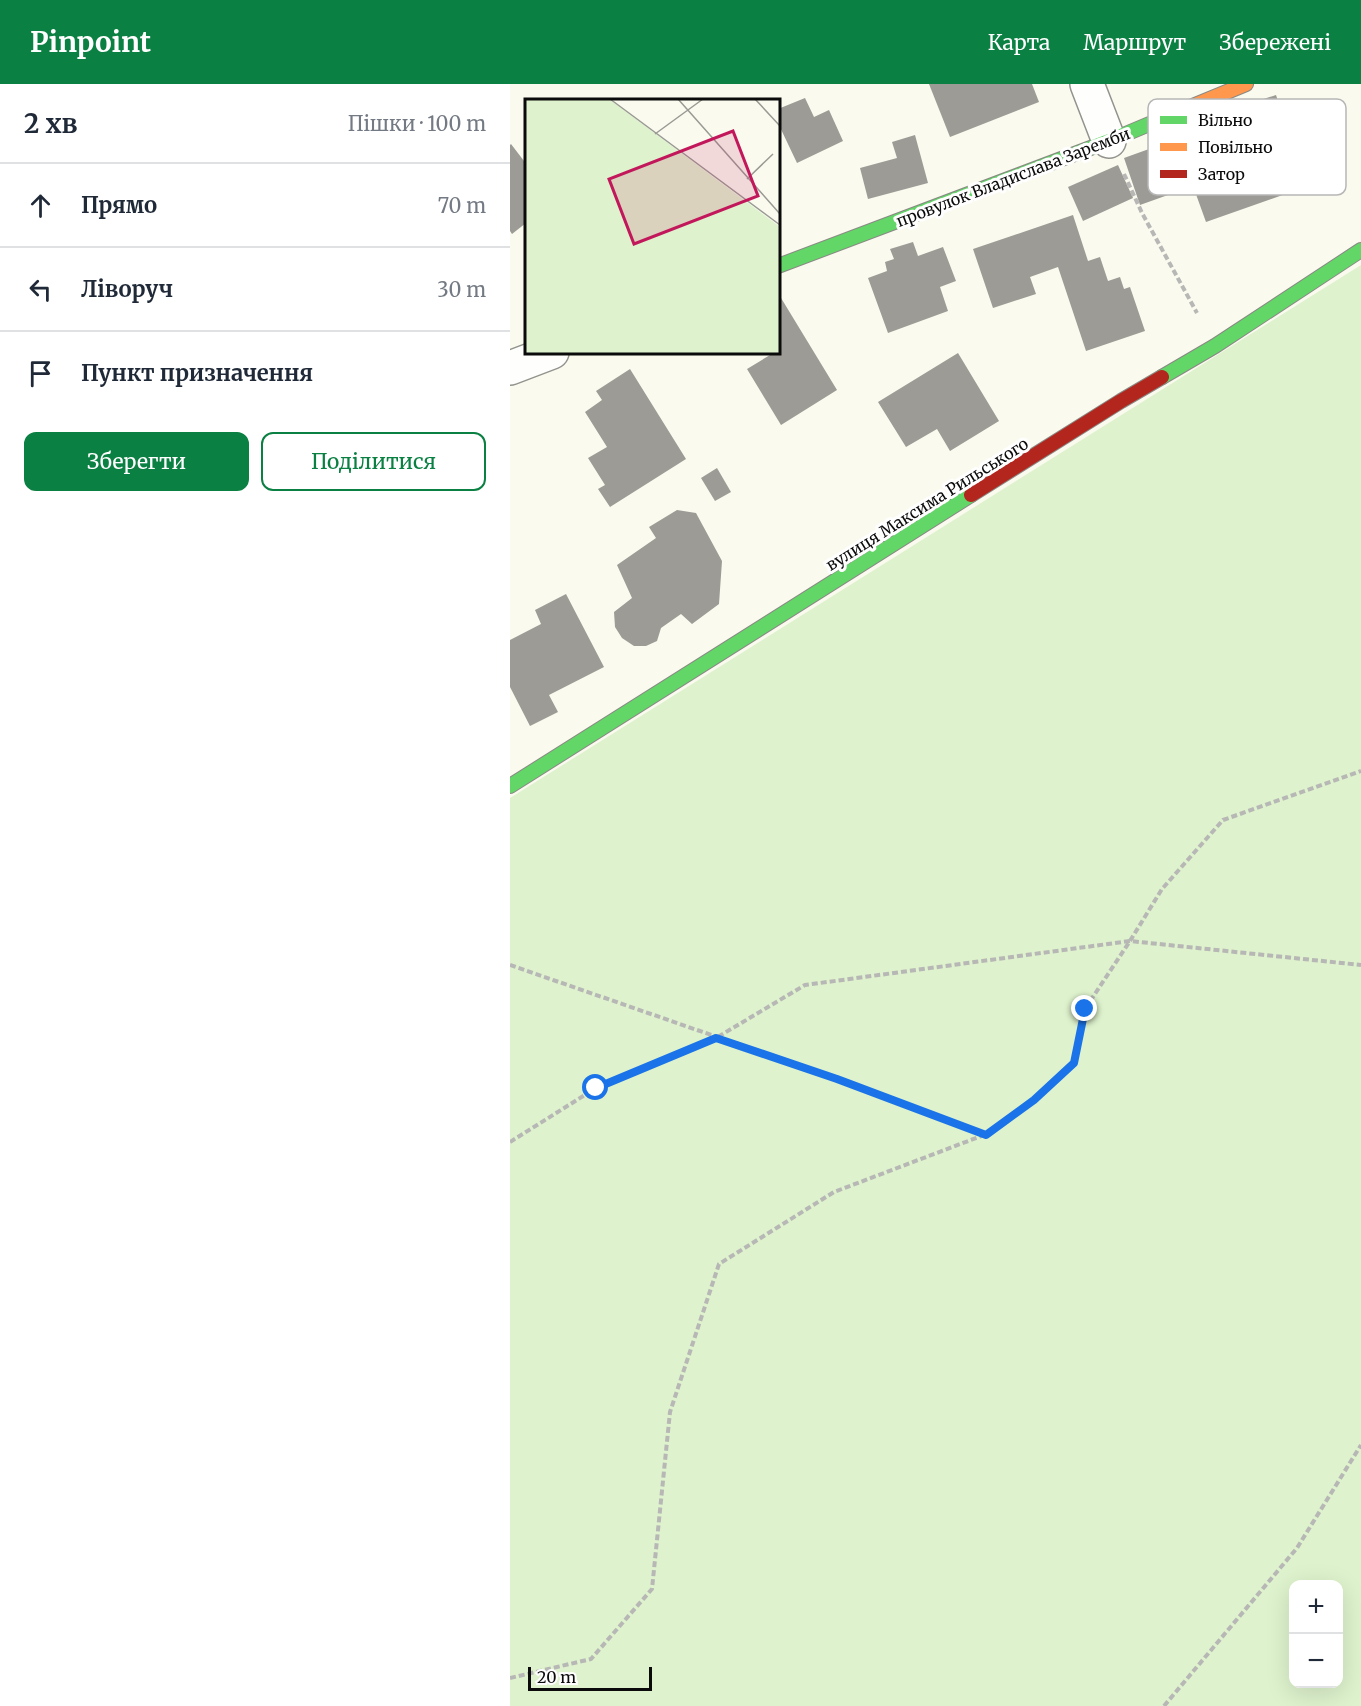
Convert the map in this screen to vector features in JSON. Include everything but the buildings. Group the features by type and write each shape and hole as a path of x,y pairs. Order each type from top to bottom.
{"street":[{"path":"1087,84 1110,141"},
{"name":"провулок Владислава Заремби","path":"1210,99 1246,84"},
{"name":"провулок Владислава Заремби","path":"780,265 1148,125"},
{"name":"вулиця Максима Рильського","path":"510,786 1121,401 1215,345 1361,250"},
{"path":"510,368 547,354"}],"path":[{"path":"1110,141 1142,213 1215,345"},
{"path":"510,1678 591,1659 652,1589 670,1412 719,1263 834,1192 986,1135 1034,1100 1074,1063 1085,1009 1162,889 1223,820 1361,771"},
{"path":"510,1142 596,1088 716,1038 805,985 1130,941 1361,965"},
{"path":"510,965 837,1079 986,1135"},
{"path":"1164,1706 1297,1548 1361,1445"}],"green space":[{"path":"1361,265 1361,1706 510,1706 510,798"}],"traffic: fast":[{"path":"780,265 1148,125"},
{"path":"1162,377 1215,346 1361,250"},
{"path":"510,786 971,495"}],"traffic: slow":[{"path":"1210,99 1246,84"}],"traffic: jam":[{"path":"971,495 1162,377"}],"route":[{"path":"596,1088 716,1038 837,1079 986,1135 1034,1100 1074,1063 1085,1009"}]}
